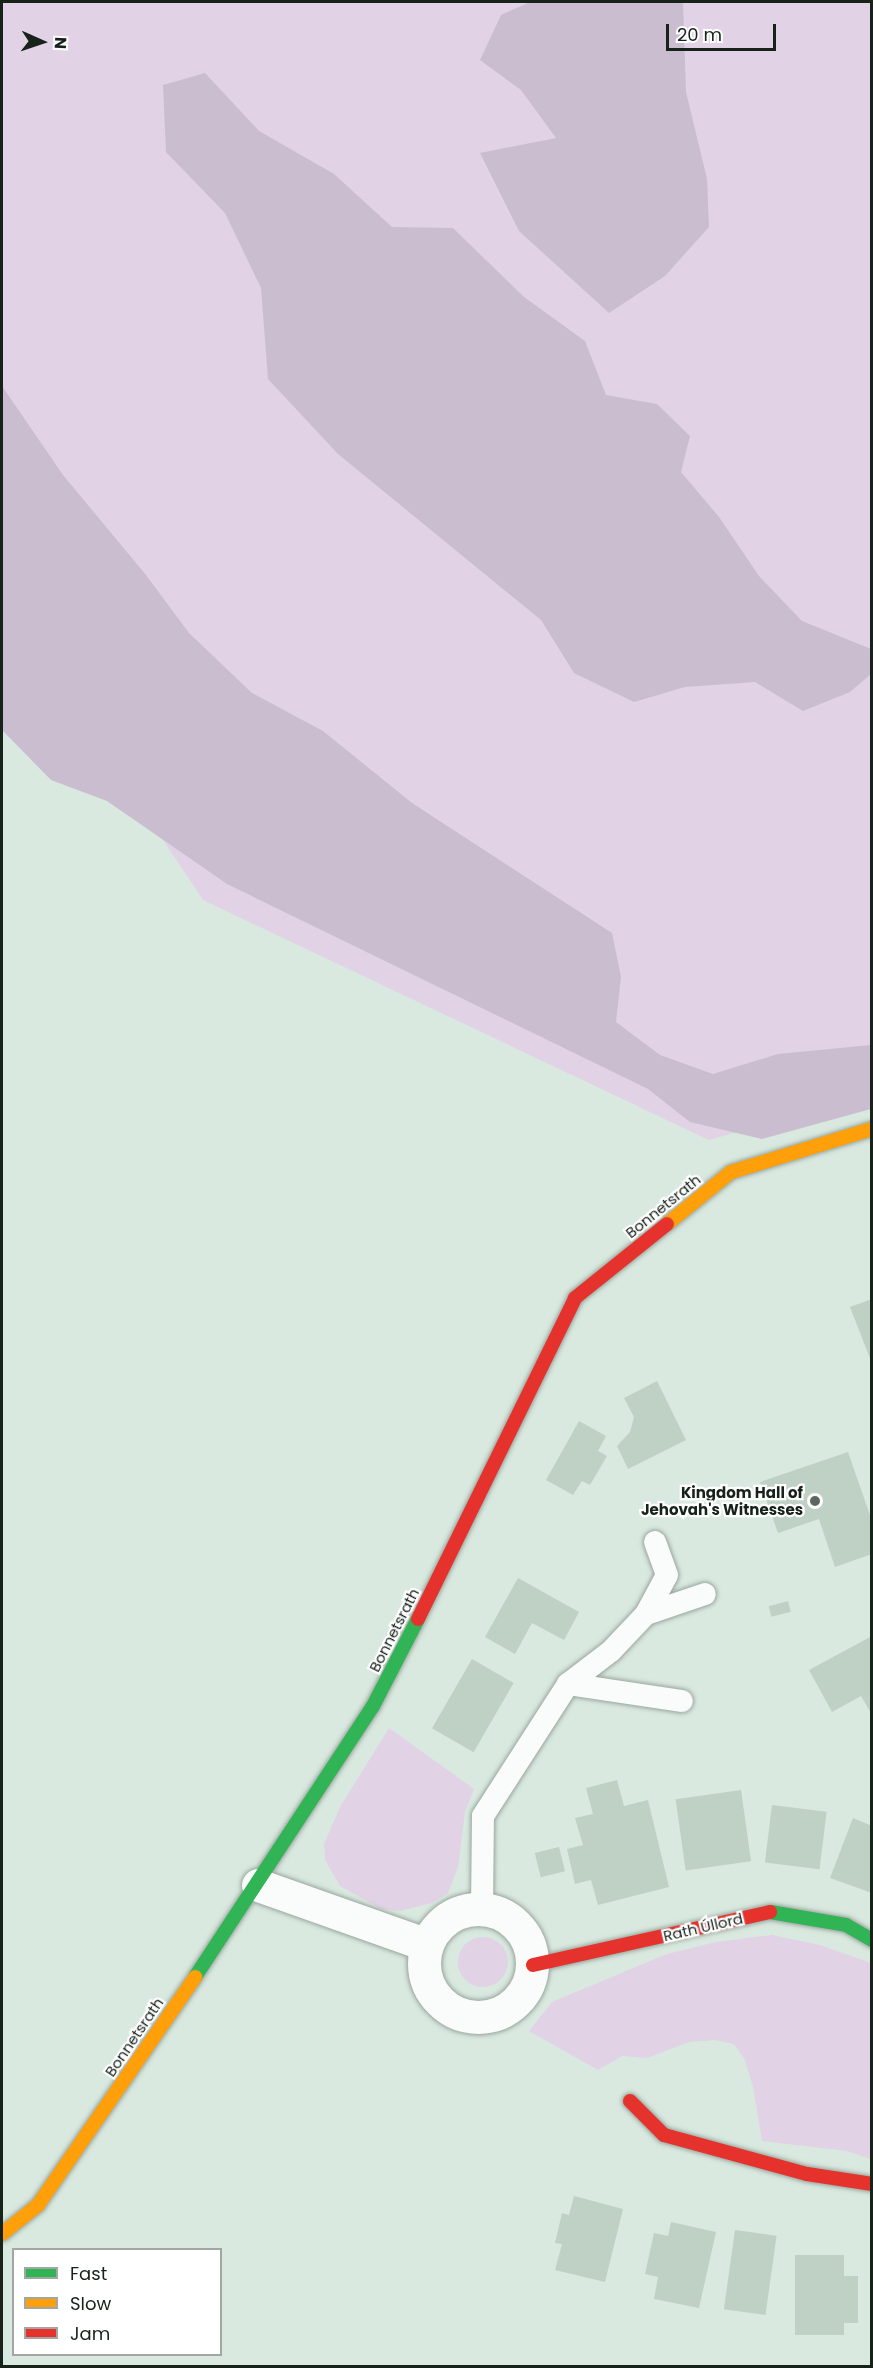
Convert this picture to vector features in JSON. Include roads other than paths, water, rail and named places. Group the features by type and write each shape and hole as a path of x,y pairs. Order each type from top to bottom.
{"street":[{"name":"Bonnetsrath","path":"2,2234 38,2205 258,1885 373,1706 477,1504 575,1298 731,1172 872,1129"},
{"path":"258,1885 427,1945"},
{"path":"482,1909 498,1913 518,1927 530,1949 533,1965 529,1984 519,2000 504,2011 486,2017 467,2016 450,2010 436,1997 424,1962 427,1945 448,1918 465,1911 482,1909"},
{"name":"Rath Úllord","path":"533,1965 769,1912 846,1925 872,1940"},
{"path":"630,2101 664,2135 796,2171 872,2184"}],"lane":[{"path":"482,1909 483,1816 568,1684 612,1651 646,1614 667,1575 655,1542"},
{"path":"646,1614 705,1594"},
{"path":"568,1684 682,1701"}],"place":[{"name":"Kingdom Hall of Jehovah's Witnesses","path":"815,1501"}]}
